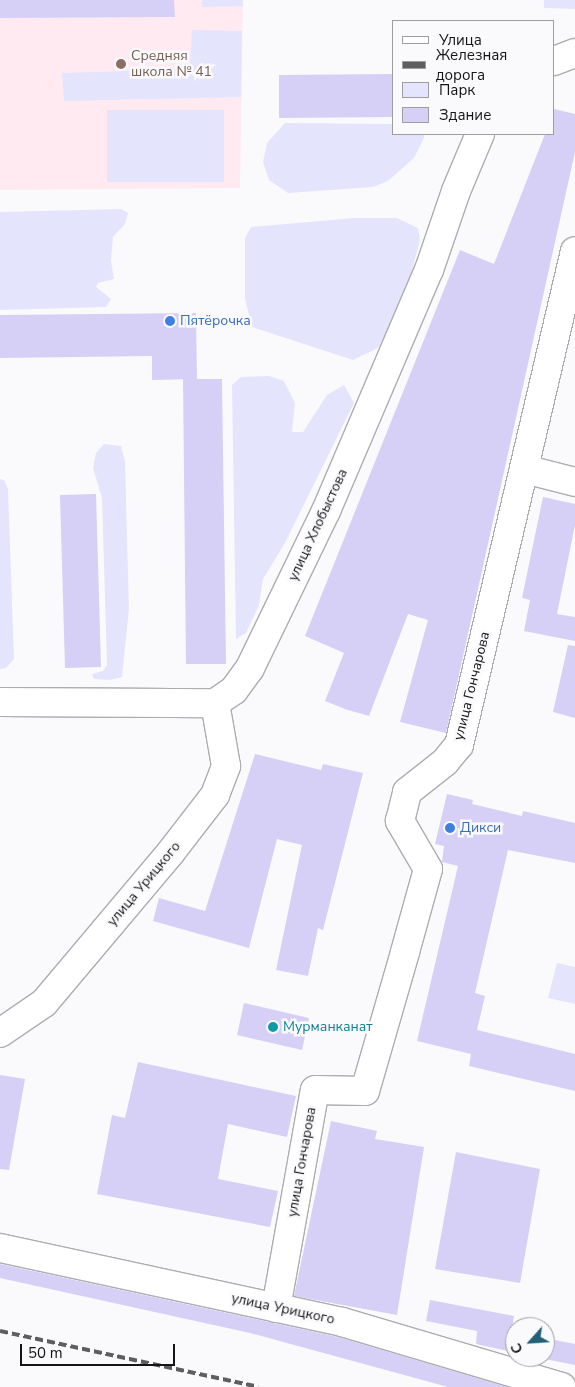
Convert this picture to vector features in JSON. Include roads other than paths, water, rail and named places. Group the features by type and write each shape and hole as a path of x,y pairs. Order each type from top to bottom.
{"street":[{"path":"555,61 575,53"},
{"name":"улица Хлобыстова","path":"214,703 234,690 250,668 326,512 429,270 456,191 480,135"},
{"name":"улица Гончарова","path":"276,1308 315,1090 365,1091 428,869 400,822 407,792 445,762 459,745 575,251"},
{"path":"524,469 575,482"},
{"path":"0,702 214,703"},
{"name":"улица Урицкого","path":"0,1033 44,1003 215,795 226,766 214,703"},
{"name":"улица Урицкого","path":"0,1248 342,1322 562,1387"}],"railway":[{"path":"0,1331 258,1387"}],"place":[{"name":"Средняя школа № 41","path":"121,64"},
{"name":"Пятёрочка","path":"170,321"},
{"name":"Дикси","path":"450,828"},
{"name":"Мурманканат","path":"273,1027"}]}
